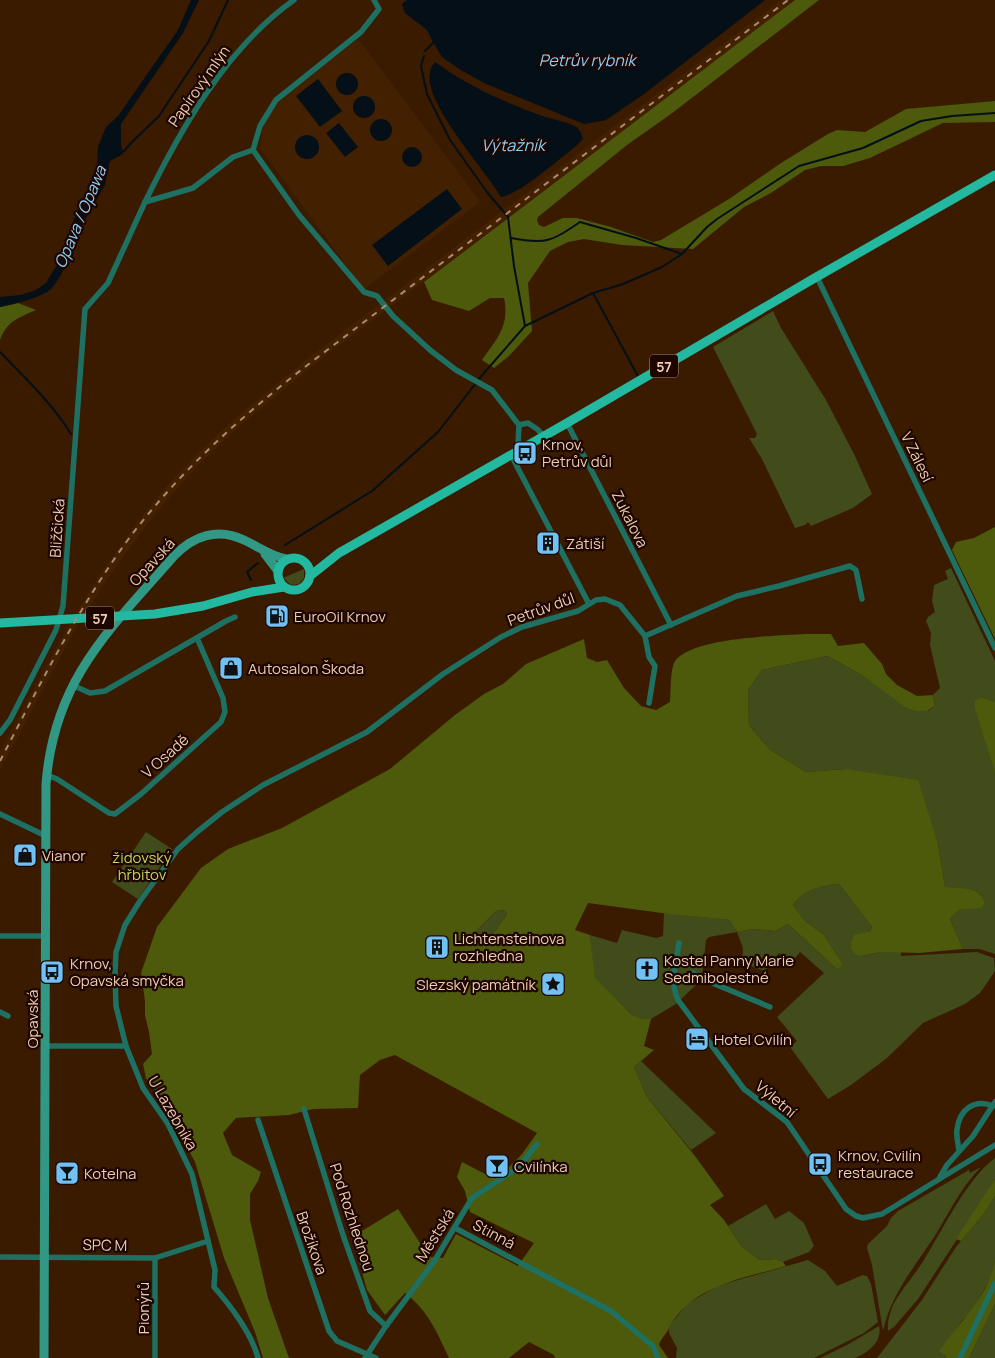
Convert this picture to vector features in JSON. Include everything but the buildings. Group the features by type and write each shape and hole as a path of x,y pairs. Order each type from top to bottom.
{"main road":[{"name":"57","path":"252,592 270,582 286,559 295,558 305,562 318,561 338,553 567,424 995,175"},
{"name":"Opavská","path":"44,1358 47,775 55,728 72,685 88,658 102,639 174,556 188,543 204,535 223,534 239,538 262,550 286,559"},
{"path":"262,550 278,572 280,582 284,587"},
{"name":"57","path":"0,623 155,614 203,606 252,592 284,587 291,590 300,589 307,584 310,576 338,553"},
{"path":"305,562 309,567 310,576"}],"street":[{"name":"Papírový mlýn","path":"85,309 108,284 170,151 228,62 256,32 282,8 294,0"},
{"path":"253,150 260,126 276,100 361,32 378,9 374,0"},
{"path":"145,202 193,188 232,157 253,150"},
{"path":"253,150 299,215 364,292 376,296 393,316 430,350 456,370 492,390 519,425 518,444 520,450"},
{"name":"V Zálesí","path":"817,277 995,648"},
{"name":"Bližčická","path":"0,733 10,720 56,630 63,606 85,309"},
{"path":"519,425 528,423 544,436"},
{"name":"Zukalova","path":"567,424 671,625"},
{"path":"512,455 589,604"},
{"path":"649,703 655,666 649,656 645,636 736,596 850,566 856,570 862,599"},
{"name":"Petrův důl","path":"178,849 222,812 263,785 367,732 443,674 494,641 522,627 578,611 596,600 605,599 620,605 645,636"},
{"path":"72,685 90,693 103,692 235,617"},
{"name":"V Osadě","path":"47,775 109,813 115,814 141,794 221,722 225,712 223,698 197,638"},
{"path":"0,814 46,836"},
{"name":"U Lazebníka","path":"178,849 125,925 116,952 116,1006 126,1046 143,1088 168,1124 192,1174 215,1270 214,1287 227,1301 240,1321 256,1350 258,1358"},
{"path":"0,936 45,936"},
{"name":"Výletní","path":"679,943 673,988 676,995 744,1089 787,1122 846,1209 856,1216 863,1218 882,1214 940,1177"},
{"path":"693,973 698,977 770,1007"},
{"path":"0,1012 8,1016"},
{"path":"45,1046 126,1046"},
{"path":"940,1177 959,1150 973,1136 994,1104 979,1102 965,1111 957,1129 959,1150"},
{"name":"Pod Rozhlednou","path":"304,1109 343,1235 370,1311 386,1326"},
{"name":"Brožíkova","path":"258,1120 329,1331 337,1342 366,1356"},
{"name":"Městská","path":"366,1356 435,1260 472,1198 518,1167 537,1144"},
{"path":"940,1177 995,1145"},
{"name":"Stinná","path":"455,1228 611,1311 653,1346 658,1358"},
{"name":"SPC M","path":"0,1257 155,1258 208,1241"},
{"name":"Pionýrů","path":"155,1258 155,1358"},
{"path":"960,1358 995,1283"},
{"path":"366,1356 376,1358"}],"shaded area":[{"path":"781,0 795,0 316,363 243,423 203,460 150,520 108,578 76,628 0,770 0,752 69,624 101,573 143,515 197,454 238,416 311,356"},
{"path":"358,39 480,202 364,289 260,148 263,126 271,111 291,91"}],"green space":[{"path":"795,0 819,0 671,114 627,145 538,217 539,225 544,227 563,218 577,218 611,227 653,242 661,240 729,199 781,163 837,130 865,132 906,109 995,101 995,122 943,123 870,158 843,166 821,166 805,170 771,193 744,207 693,249 622,245 584,239 568,242 550,251 528,283 532,331 509,356 494,368 482,360 504,324 504,298 490,298 469,311 432,300 424,282"},
{"path":"18,303 36,310 10,324 0,340 0,307"},
{"path":"773,311 781,328 826,400 872,494 853,508 811,526 808,522 795,528 762,459 749,438 755,438 757,434 713,347"},
{"path":"995,527 995,639 952,550 956,542 974,538"},
{"path":"951,568 995,661 995,954 979,949 963,949 950,919 959,910 982,907 985,903 979,893 969,889 945,888 938,844 845,769 806,772 769,749 749,725 748,690 762,670 827,656 862,675 915,711 928,711 935,706 933,695 940,688 930,645 931,633 926,621 935,612 932,601 934,585 948,579 945,571"},
{"path":"304,569 304,578 299,584 291,585 283,578"},
{"path":"805,634 831,634 838,646 864,643 882,664 886,674 897,685 917,696 933,695 935,706 927,711 915,711 905,707 862,675 827,656 762,670 748,690 749,725 769,749 806,772 845,769 918,780 938,844 945,887 969,889 979,893 985,903 982,908 959,910 950,919 963,949 919,953 882,952 860,956 855,954 851,949 854,935 870,931 872,927 839,884 813,889 803,895 793,905 805,921 824,935 843,964 838,970 788,924 775,931 753,929 737,932 730,920 588,903 575,930 590,935 595,978 631,1014 642,1019 651,1019 644,1046 654,1050 634,1067 647,1097 695,1156 724,1196 710,1205 724,1220 742,1247 760,1260 776,1259 783,1262 786,1266 720,1286 691,1302 679,1314 659,1345 668,1358 555,1358 554,1355 529,1342 509,1358 449,1358 426,1314 405,1293 385,1315 367,1290 352,1237 398,1209 429,1257 443,1258 456,1234 518,1266 534,1243 470,1212 465,1191 457,1177 462,1162 489,1176 505,1171 522,1154 537,1133 395,1055 380,1060 360,1075 358,1108 313,1109 289,1115 236,1118 223,1133 232,1155 261,1172 250,1194 250,1220 268,1298 289,1358 263,1358 255,1332 224,1258 195,1162 164,1103 146,1078 143,1064 152,1054 145,1015 141,973 157,927 201,868 228,849 282,828 390,769 455,715 484,694 503,684 526,664 584,639 587,658 597,662 607,660 624,688 641,706 656,710 670,702 673,665 685,653 717,642","holes":["504,910 507,914 496,930 485,941 469,938 496,911"]},
{"path":"981,698 995,702 995,772 975,709 975,701"},
{"name":"židovský hřbitov","path":"146,832 172,849 138,899 112,882"},
{"path":"839,884 872,927 870,931 854,936 851,942 851,949 860,956 882,952 901,952 901,956 977,952 994,958 995,971 980,993 965,1004 923,1023 887,1058 851,1085 828,1099 790,1047 797,1041 777,1017 824,973 800,952 791,963 779,953 765,971 742,963 743,948 737,932 753,929 775,931 788,924 838,970 843,964 824,935 805,921 793,905 803,895 813,889"},
{"path":"504,910 507,914 496,930 485,941 469,938 496,911"},
{"path":"664,913 731,920 737,932 709,937 706,940 701,980 676,1004 651,1019 642,1019 631,1014 594,978 590,935 617,943 622,930 656,938 663,936"},
{"path":"641,1061 716,1133 691,1150 647,1097 634,1067"},
{"path":"995,1158 995,1179 984,1198 918,1299 894,1327 888,1331 890,1314 896,1299 922,1263 974,1179"},
{"path":"981,1167 962,1190 936,1234 905,1280 892,1305 883,1331 872,1265 867,1248 868,1244 887,1226 891,1218 898,1211 969,1170 970,1173"},
{"path":"995,1179 995,1196 983,1215 961,1241 956,1239"},
{"path":"995,1196 995,1261 992,1275 974,1308 961,1322 940,1351 946,1356 945,1358 877,1358 922,1300 956,1247 983,1215"},
{"path":"766,1204 775,1219 789,1211 804,1223 814,1246 809,1252 783,1262 776,1259 760,1260 742,1247 728,1226"},
{"path":"808,1260 825,1271 837,1286 863,1275 867,1276 871,1284 878,1322 864,1333 814,1358 676,1358 677,1348 669,1333 669,1328 687,1304 717,1286"},
{"path":"995,1261 995,1304 969,1358 945,1358 946,1356 939,1351 979,1299 986,1287"},
{"path":"995,1304 995,1358 969,1358"},
{"path":"879,1326 880,1331 877,1341 860,1356 855,1358 820,1358 847,1345"}],"water":[{"name":"Opava / Opawa","path":"191,0 199,0 183,33 121,124 123,154 110,161 105,185 73,240 74,250 58,280 52,288 42,295 0,307 0,297 21,295 36,290 46,283 64,253 66,240 76,214 96,185 98,147 106,127 118,116 178,30"},
{"name":"Petrův rybník","path":"407,0 765,0 644,94 606,120 584,124 484,83 459,69 442,57 427,30 405,13 402,4"},
{"name":"Výtažník","path":"435,62 460,79 500,99 576,127 583,139 528,183 509,195 501,197 457,136 436,101 431,86 430,73"},
{"path":"347,73 355,76 358,84 355,92 347,95 339,92 336,84 339,76"},
{"path":"318,79 342,111 320,127 296,96"},
{"path":"364,96 372,99 375,107 372,115 364,118 356,115 353,107 356,99"},
{"path":"381,119 391,126 392,130 385,140 381,141 371,134 370,130 377,120"},
{"path":"339,123 358,147 345,157 326,133"},
{"path":"307,135 312,136 318,142 318,152 312,158 307,159 302,158 296,152 295,147 296,142 302,136"},
{"path":"408,147 416,147 422,153 422,161 416,167 408,167 402,161 402,153"},
{"path":"447,189 462,209 388,266 372,245"}],"waterway":[{"path":"121,152 159,116 209,41 228,0"},
{"path":"425,51 434,42"},
{"path":"424,56 421,66 427,94 450,140 487,192 508,217 514,266 525,326"},
{"path":"478,380 525,326 593,293 623,284 662,267 682,254 717,219 799,166 863,148 921,121 952,116 995,113"},
{"path":"511,238 533,241 548,240 562,234 580,222 682,254"},
{"path":"593,293 639,378"},
{"path":"0,352 47,401 71,434"},
{"path":"285,545 372,491 438,432 476,383"},
{"path":"251,580 247,572 258,563"}],"railway":[{"path":"0,761 59,649 109,567 147,515 214,444 314,360 788,0"}],"place":[{"name":"Krnov, Petrův důl","path":"525,453"},
{"name":"Zátiší","path":"548,543"},
{"name":"EuroOil Krnov","path":"277,616"},
{"name":"Autosalon Škoda","path":"231,668"},
{"name":"Vianor","path":"25,855"},
{"name":"Lichtensteinova rozhledna","path":"437,947"},
{"name":"Kostel Panny Marie Sedmibolestné","path":"647,969"},
{"name":"Krnov, Opavská smyčka","path":"52,972"},
{"name":"Slezský památník","path":"553,984"},
{"name":"Hotel Cvilín","path":"697,1039"},
{"name":"Krnov, Cvilín restaurace","path":"820,1164"},
{"name":"Cvilínka","path":"497,1166"},
{"name":"Kotelna","path":"67,1173"}]}
